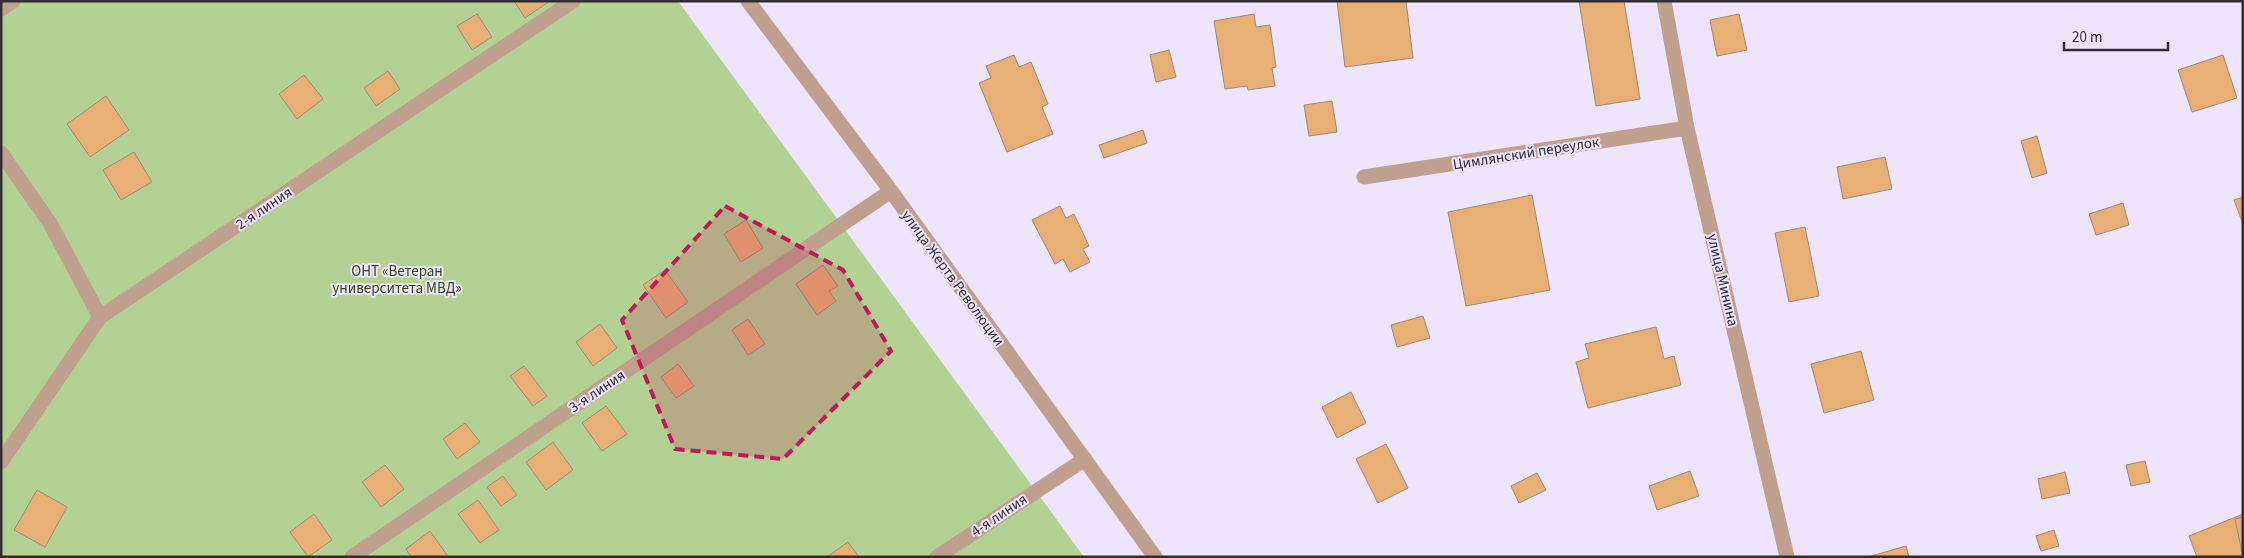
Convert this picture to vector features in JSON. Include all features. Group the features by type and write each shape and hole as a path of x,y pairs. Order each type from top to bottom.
{"street":[{"path":"1,9 13,1"},
{"name":"2-я линия","path":"1,462 100,317 573,1"},
{"name":"улица Жертв Революции","path":"748,1 891,192 1154,557"},
{"name":"улица Минина","path":"1664,1 1687,128 1787,557"},
{"name":"Цимлянский переулок","path":"1364,177 1687,128"},
{"path":"1,153 50,223 100,317"},
{"name":"3-я линия","path":"352,557 891,192"},
{"name":"4-я линия","path":"937,557 1084,459"}],"highlighted area":[{"path":"725,206 843,270 891,351 783,459 675,449 622,320"}],"green space":[{"name":"ОНТ «Ветеран университета МВД»","path":"1,1 678,1 1084,557 1,557"}],"building":[{"path":"514,1 550,1 525,18"},
{"path":"1337,1 1406,1 1413,58 1345,67"},
{"path":"1579,1 1624,1 1640,99 1596,106"},
{"path":"477,14 492,37 472,50 457,26"},
{"path":"1254,14 1256,27 1270,25 1276,67 1272,68 1275,86 1248,90 1247,86 1225,89 1214,21"},
{"path":"1739,14 1747,50 1717,56 1710,20"},
{"path":"1169,50 1176,77 1156,82 1150,55"},
{"path":"1014,55 1019,67 1031,62 1048,104 1042,107 1053,134 1007,152 979,83 991,78 986,66"},
{"path":"2223,55 2237,98 2192,112 2178,70"},
{"path":"388,71 400,89 376,106 364,88"},
{"path":"304,75 323,99 297,119 279,94"},
{"path":"106,96 129,130 90,157 67,124"},
{"path":"1332,101 1337,132 1309,136 1304,105"},
{"path":"1143,130 1147,143 1104,158 1099,145"},
{"path":"2037,136 2047,173 2032,178 2021,141"},
{"path":"134,152 152,182 121,200 103,170"},
{"path":"1885,157 1892,189 1843,199 1837,167"},
{"path":"1532,195 1550,290 1466,306 1448,212"},
{"path":"2243,197 2243,224 2234,200"},
{"path":"2123,203 2129,225 2096,235 2089,214"},
{"path":"1060,206 1066,218 1074,214 1089,246 1083,249 1090,262 1070,272 1063,259 1055,264 1032,220"},
{"path":"746,220 763,248 741,262 724,234"},
{"path":"1805,227 1819,296 1789,302 1775,233"},
{"path":"823,265 838,286 829,291 836,301 817,315 796,284"},
{"path":"665,270 688,302 666,318 643,285"},
{"path":"1423,316 1430,338 1397,347 1391,325"},
{"path":"748,319 765,344 748,355 732,330"},
{"path":"600,324 617,348 593,366 576,342"},
{"path":"1656,327 1664,359 1674,356 1681,385 1588,408 1576,362 1589,358 1585,344"},
{"path":"1861,351 1874,400 1824,413 1811,364"},
{"path":"678,364 694,386 676,398 661,377"},
{"path":"524,366 547,396 533,406 510,376"},
{"path":"1351,392 1366,423 1337,438 1322,407"},
{"path":"606,406 627,434 602,451 582,423"},
{"path":"465,423 480,442 457,459 443,439"},
{"path":"553,442 573,470 546,490 526,462"},
{"path":"1386,444 1408,488 1378,503 1356,459"},
{"path":"2145,461 2150,482 2131,486 2126,465"},
{"path":"385,465 404,489 381,507 362,482"},
{"path":"1690,471 1699,496 1657,510 1649,486"},
{"path":"2065,472 2070,493 2042,499 2038,479"},
{"path":"1537,473 1546,490 1519,503 1511,486"},
{"path":"503,476 517,495 501,506 487,487"},
{"path":"37,490 67,507 45,547 14,530"},
{"path":"478,500 499,530 480,543 458,514"},
{"path":"314,514 332,540 308,557 290,532"},
{"path":"2243,514 2243,557 2197,557 2189,536"},
{"path":"2243,517 2243,552 2242,552 2235,519"},
{"path":"2054,530 2059,546 2041,551 2036,536"},
{"path":"430,531 447,555 444,557 411,557 406,549"},
{"path":"848,542 859,557 827,557"},
{"path":"1906,546 1909,557 1868,557"}]}
